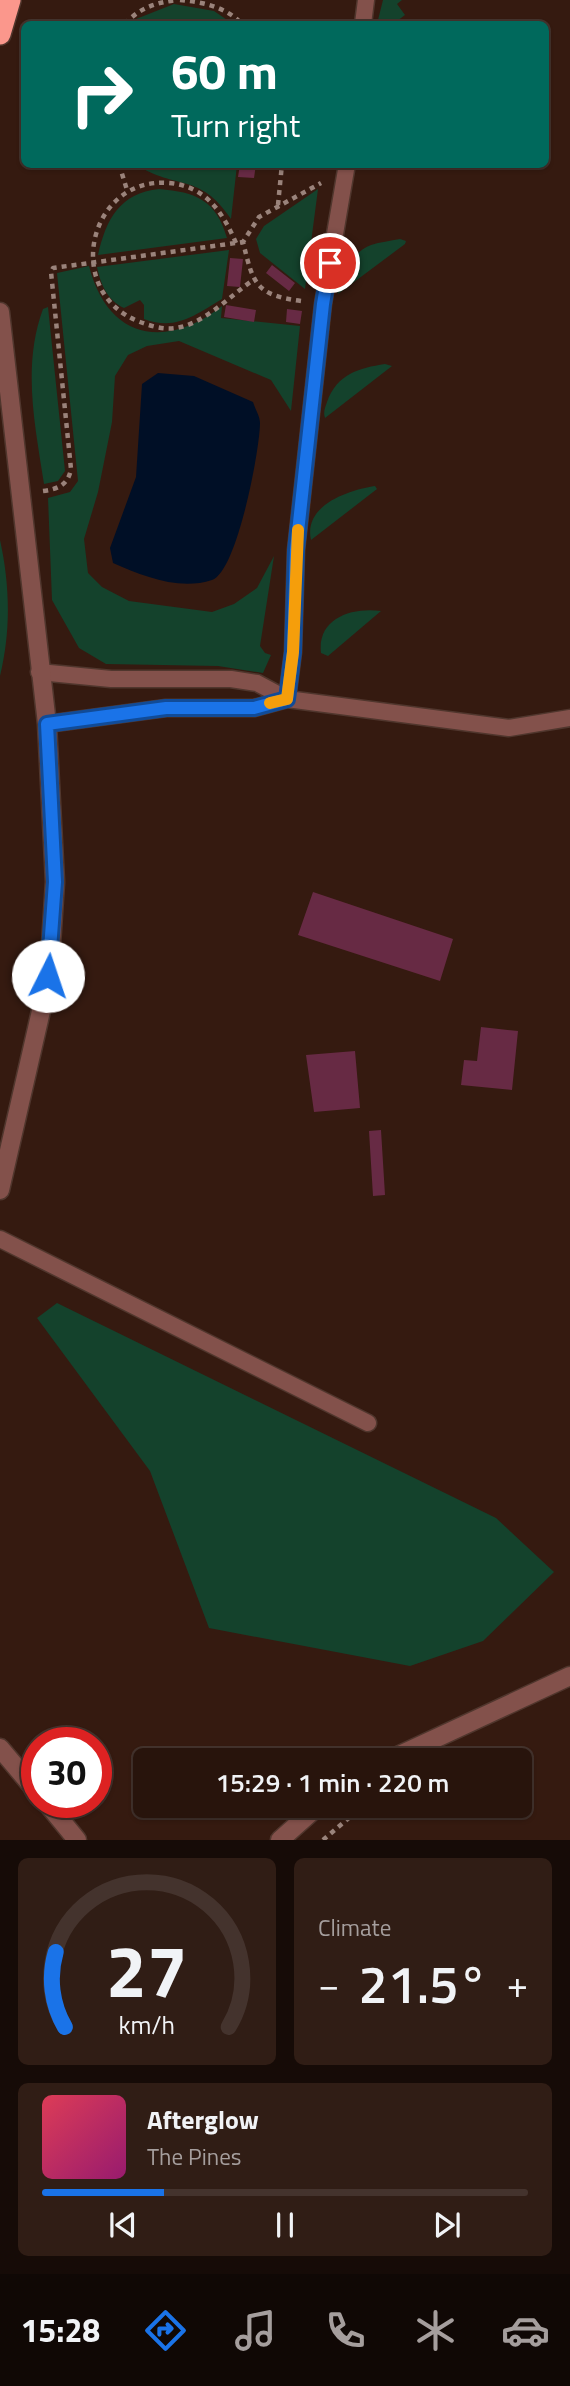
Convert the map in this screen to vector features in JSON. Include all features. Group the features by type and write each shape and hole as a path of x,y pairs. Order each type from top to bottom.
{"highway":[{"path":"0,34 10,0"}],"street":[{"path":"0,312 4,392 47,724 55,882 48,976 0,1190"},
{"path":"415,1748 570,1676"},
{"path":"0,1748 21,1773"},
{"path":"59,1818 77,1840"},
{"path":"280,1840 304,1818"}],"lane":[{"path":"363,21 366,0"},
{"path":"287,699 293,652 296,550 323,304 346,168"},
{"path":"39,673 111,679 231,679 257,682 287,699 509,728 570,718"},
{"path":"47,724 153,709 254,708 287,699"},
{"path":"0,1239 368,1423"}],"path":[{"path":"128,21 134,14 154,4 178,0 201,2 229,13 238,21"},
{"path":"120,168 127,190"},
{"path":"278,206 282,168"},
{"path":"323,304 276,298 253,280 243,242 259,217 326,180"},
{"path":"236,243 223,214 198,192 180,183 158,182 127,190 114,202 91,250 91,262 103,295 134,320 153,327 176,329 191,323 253,280"},
{"path":"19,494 62,486 69,480 71,469 51,272 59,266 243,242"},
{"path":"323,1840 349,1818"}],"green space":[{"path":"383,0 402,0 397,4 405,15 397,21 378,21"},
{"path":"174,4 214,11 229,21 134,21"},
{"path":"142,168 237,168 231,219 209,194"},
{"path":"159,189 184,193 203,200 217,215 227,238 98,255 105,230 117,210 134,196"},
{"path":"318,189 305,289 260,253 256,239 264,226"},
{"path":"400,239 406,241 405,244 338,294 337,287 342,272 358,253 371,245"},
{"path":"229,250 222,299 194,316 176,322 144,319 144,305 140,300 124,308 118,305 106,291 97,267"},
{"path":"89,266 98,291 110,310 125,323 142,330 160,332 180,329 201,320 222,306 221,318 300,326 291,411 271,380 179,341 147,346 128,355 115,376 112,422 98,492 84,539 88,573 102,587 129,601 212,612 234,604 257,588 274,556 260,646 265,653 271,655 263,673 218,666 106,664 79,648 52,600 48,498 70,492 78,481 57,273"},
{"path":"48,307 65,471 58,481 44,484 34,418 32,374 37,330 43,309"},
{"path":"385,364 392,366 325,418 325,408 331,392 343,379 358,370"},
{"path":"375,486 377,489 311,540 310,528 314,517 330,501 353,491"},
{"path":"0,540 8,608 0,676"},
{"path":"359,611 381,611 328,656 321,653 321,641 325,631 339,617"},
{"path":"57,1303 496,1518 554,1572 483,1641 410,1666 209,1628 150,1471 37,1318"}],"water":[{"path":"158,373 194,376 253,402 260,420 251,482 230,556 221,572 212,580 200,583 174,583 136,573 113,563 110,548 136,477 142,384"}],"building":[{"path":"239,168 255,168 254,178 238,177"},
{"path":"230,258 243,259 240,287 227,286"},
{"path":"272,265 295,283 289,291 266,273"},
{"path":"226,305 256,310 254,322 224,317"},
{"path":"287,309 302,311 300,324 286,322"},
{"path":"313,892 453,939 440,981 298,935"},
{"path":"481,1027 518,1031 512,1090 461,1085 464,1060 477,1061"},
{"path":"355,1051 360,1108 314,1112 306,1055"},
{"path":"381,1130 385,1195 373,1196 369,1131"}],"slow traffic":[{"path":"270,703 287,699 293,652 298,530"}],"route":[{"path":"48,976 55,882 47,724 166,708 254,708 287,699 293,652 296,550 323,304 330,263"}]}
